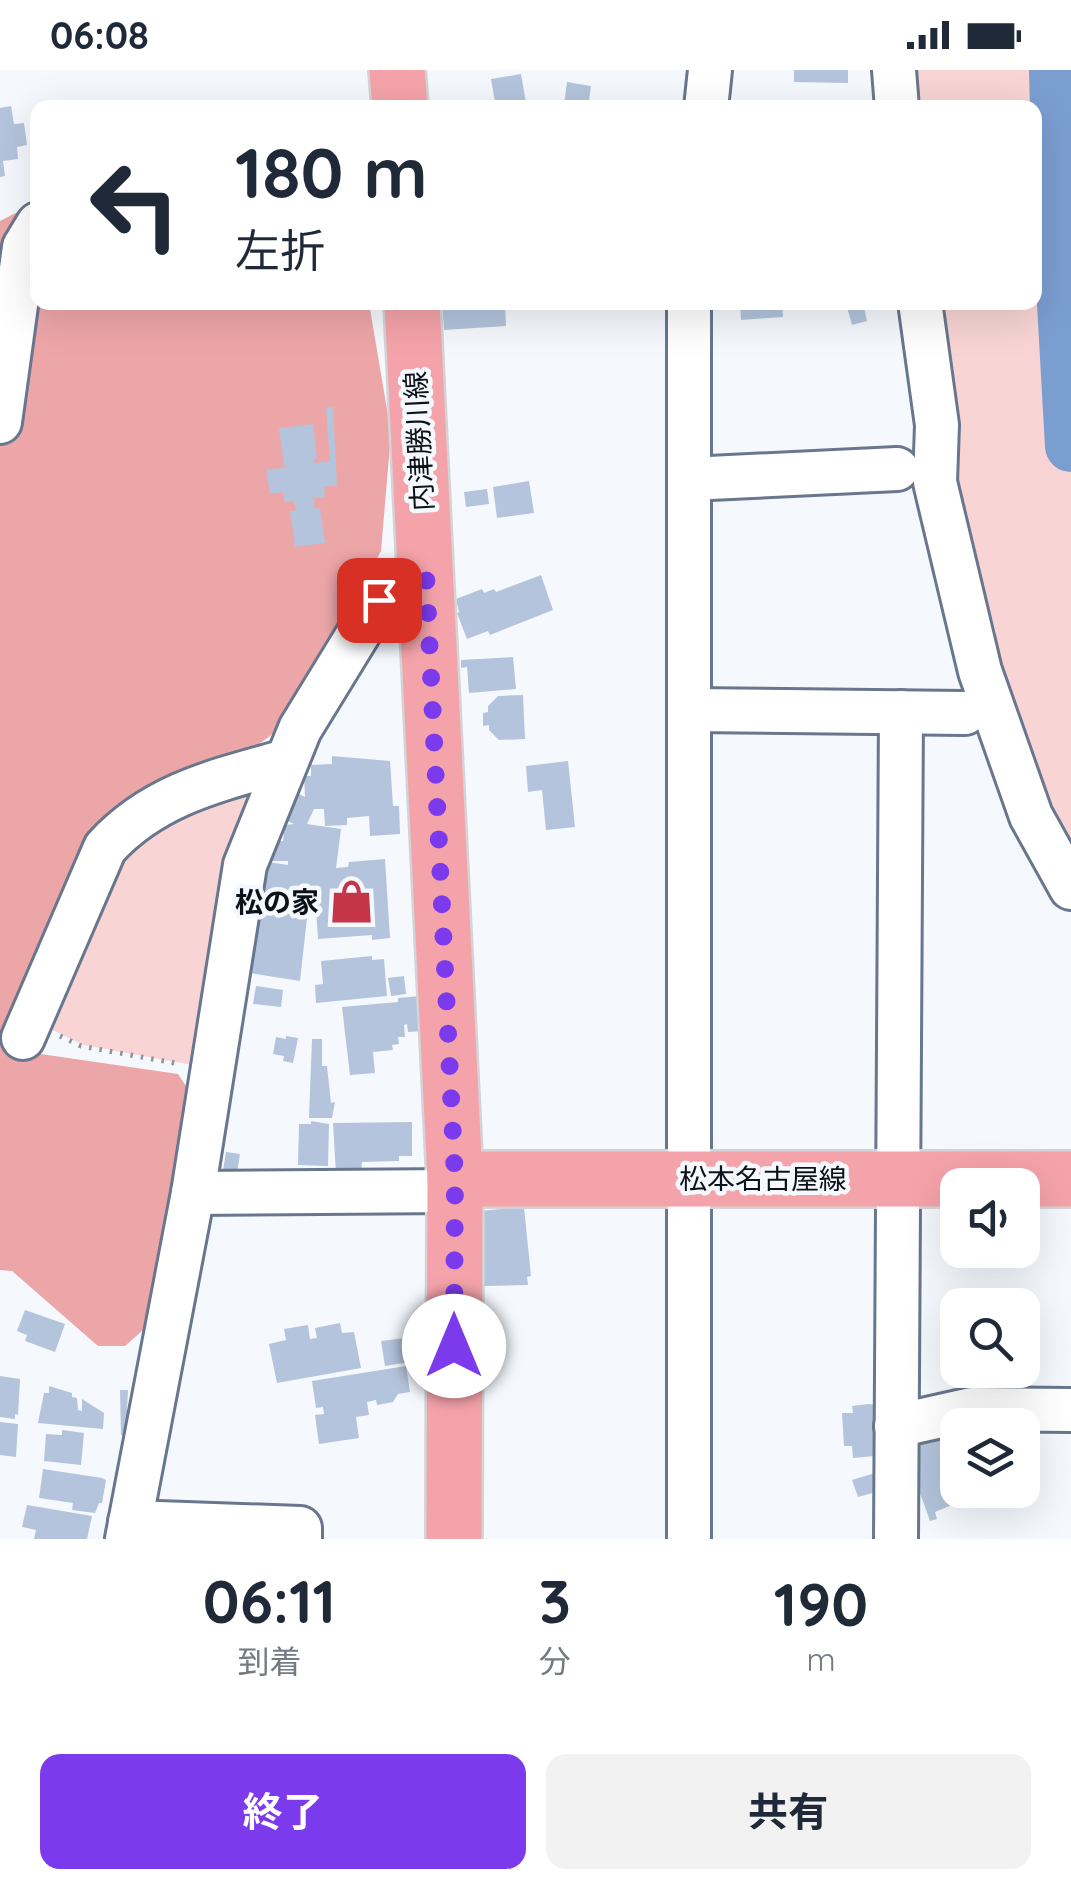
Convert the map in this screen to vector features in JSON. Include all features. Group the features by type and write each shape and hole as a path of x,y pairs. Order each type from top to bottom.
{"main road":[{"path":"397,70 399,100"},
{"name":"内津勝川線","path":"412,310 455,1185 454,1539"},
{"name":"松本名古屋線","path":"455,1185 691,1179 1071,1180"}],"street":[{"path":"707,100 710,70"},
{"path":"894,70 896,100"},
{"path":"0,422 24,247 30,237"},
{"path":"689,310 689,1539"},
{"path":"921,310 937,425 935,482 980,671 1031,816 1071,888"},
{"path":"689,479 897,469"},
{"path":"300,1539 300,1528 129,1530 192,1193 245,865 300,729 379,600 426,571"},
{"path":"690,710 965,713"},
{"path":"896,1539 901,712"},
{"path":"27,1029 105,848 127,824 155,806 216,781 286,761"},
{"path":"192,1193 455,1185"},
{"path":"896,1426 972,1410 1071,1410"}],"path":[{"path":"27,1029 81,1046 212,1070"}],"shaded area":[{"path":"902,70 1071,70 1071,873 991,665 996,632 954,488 930,310 1042,310 1042,100 904,100"},
{"path":"30,206 30,310 370,310 391,433 381,551 304,695 278,730 243,756 140,801 27,1052 178,1074 188,1089 152,1322 125,1346 98,1346 12,1271 0,1270 0,221"},
{"path":"272,769 203,1067 83,1045 36,1022 110,849"}],"building":[{"path":"794,70 848,70 848,83 794,82"},
{"path":"521,74 526,100 495,100 491,79"},
{"path":"567,82 591,86 589,100 565,100"},
{"path":"11,106 14,124 24,123 27,145 17,147 18,159 3,161 5,176 0,177 0,108"},
{"path":"443,310 505,310 506,326 444,330"},
{"path":"740,310 783,310 783,317 741,320"},
{"path":"848,310 865,310 867,321 852,325"},
{"path":"333,407 337,485 324,487 325,497 314,498 315,509 320,508 325,543 295,547 290,511 296,511 294,501 284,502 283,492 270,494 266,470 287,467 279,428 313,424 317,459 313,459 314,463 330,461 326,408"},
{"path":"529,481 534,513 497,518 493,487"},
{"path":"487,489 489,504 466,507 464,492"},
{"path":"541,575 553,610 490,635 488,631 467,639 456,599 482,589 484,593 494,589 496,592"},
{"path":"513,657 516,689 469,693 467,667 461,668 461,660"},
{"path":"523,695 525,739 499,740 489,725 483,726 483,713 488,712 488,706 498,696"},
{"path":"332,756 390,761 393,806 399,806 400,834 370,836 369,816 347,818 347,825 325,826 324,809 314,809 307,824 341,829 336,868 348,867 349,862 385,859 390,938 372,940 372,935 318,939 315,891 310,891 300,981 250,973 268,862 288,865 288,861 272,861 276,841 283,841 285,825 294,824 282,818 295,792 305,797 304,776 311,776 311,765 332,764"},
{"path":"568,761 575,827 546,830 542,790 528,792 526,766"},
{"path":"372,956 372,960 384,959 387,996 316,1003 315,985 323,984 321,961"},
{"path":"404,976 406,994 391,996 388,978"},
{"path":"256,986 283,990 281,1007 253,1004"},
{"path":"421,996 424,1031 408,1032 407,1024 404,1025 405,1037 398,1037 399,1044 392,1045 393,1050 373,1052 375,1073 350,1075 342,1007"},
{"path":"276,1037 298,1038 293,1063 273,1054"},
{"path":"312,1039 322,1039 322,1066 327,1066 331,1103 335,1102 332,1118 309,1118"},
{"path":"412,1122 412,1156 399,1156 399,1161 362,1162 361,1174 336,1174 333,1123"},
{"path":"299,1124 329,1124 328,1166 298,1165"},
{"path":"226,1152 240,1154 236,1179 222,1177"},
{"path":"524,1207 531,1276 527,1277 528,1285 483,1286 479,1211"},
{"path":"25,1310 65,1324 55,1352 25,1341 27,1335 17,1331"},
{"path":"340,1323 342,1333 354,1332 361,1368 277,1383 269,1344 286,1340 284,1329 308,1325 310,1339 317,1338 315,1328"},
{"path":"413,1337 416,1361 385,1366 381,1341"},
{"path":"406,1366 410,1392 398,1394 393,1402 367,1402 369,1415 356,1417 359,1438 319,1444 315,1415 324,1414 323,1407 316,1408 312,1381"},
{"path":"0,1376 20,1379 15,1419 0,1417"},
{"path":"49,1386 72,1393 77,1398 78,1410 82,1411 82,1399 104,1413 103,1429 38,1423"},
{"path":"120,1390 128,1390 127,1411 133,1411 129,1435 121,1435"},
{"path":"852,1406 882,1406 884,1430 873,1431 875,1456 853,1458 852,1446 844,1446 842,1413 853,1413"},
{"path":"0,1422 18,1424 16,1457 0,1455"},
{"path":"62,1430 84,1433 81,1465 44,1461 46,1434 62,1435"},
{"path":"940,1434 940,1508 945,1508 935,1512 937,1519 930,1521 905,1451 918,1446 914,1436"},
{"path":"43,1469 106,1480 102,1503 95,1513 72,1510 73,1503 39,1498"},
{"path":"875,1473 880,1491 858,1497 852,1480"},
{"path":"27,1505 92,1516 87,1539 34,1539 36,1530 22,1527"}],"waterway":[{"path":"1055,70 1071,446"}],"place":[{"name":"松の家","path":"352,902"}],"route":[{"path":"379,600 426,571 455,1179 454,1346"}]}
